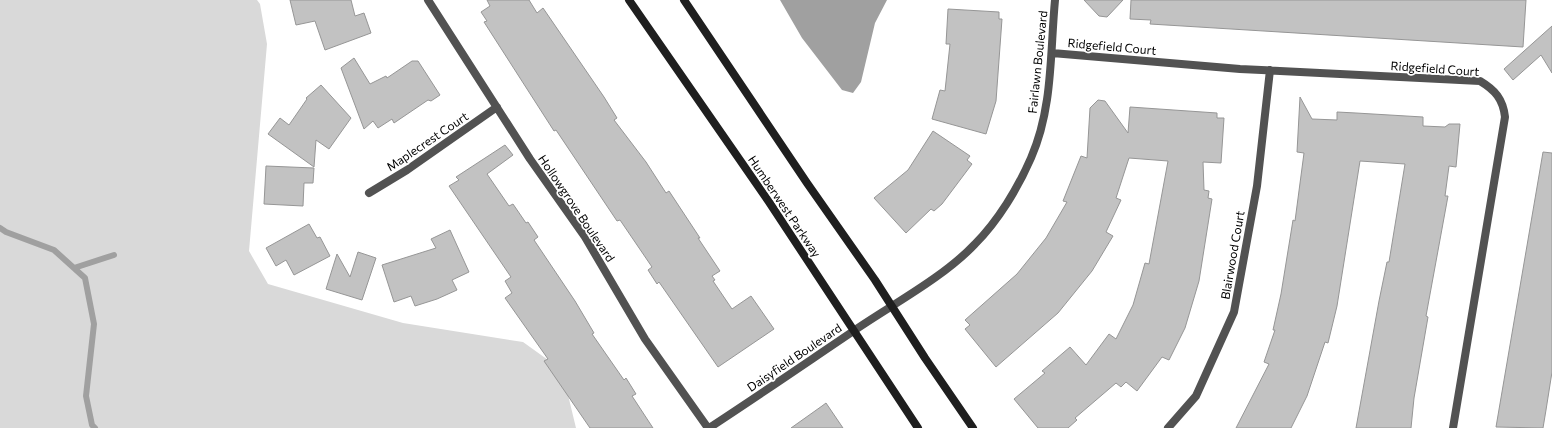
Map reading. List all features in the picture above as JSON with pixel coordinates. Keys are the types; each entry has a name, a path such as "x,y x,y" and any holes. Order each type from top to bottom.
{"main road":[{"name":"Humberwest Parkway","path":"629,0 855,330 918,428"},
{"path":"684,0 892,305 925,358 973,428"}],"street":[{"name":"Hollowgrove Boulevard","path":"428,0 530,159 585,237 645,339 709,428"},
{"name":"Fairlawn Boulevard","path":"892,305 958,260 972,248 995,219 1009,198 1031,158 1046,107 1052,53 1055,0"},
{"name":"Ridgefield Court","path":"1052,53 1240,69 1480,81 1491,87 1503,104 1504,121 1453,428"},
{"name":"Blairwood Court","path":"1168,428 1196,396 1234,312 1257,186 1270,70"},
{"name":"Maplecrest Court","path":"370,193 407,170 497,107"},
{"name":"Daisyfield Boulevard","path":"709,428 768,390 892,305"}],"shaded area":[{"path":"0,0 257,0 260,4 267,44 249,251 268,284 403,323 523,342 562,370 576,428 0,428"},
{"path":"780,0 887,0 875,23 861,82 853,93 842,90 802,38"}],"building":[{"path":"290,0 351,0 355,16 364,13 371,33 325,50 315,21 296,25"},
{"path":"487,0 529,0 537,13 543,8 604,97 617,118 614,120 646,162 666,193 669,191 700,238 698,238 720,271 712,276 715,280 713,281 732,309 751,296 774,329 718,367 659,282 657,284 648,270 652,267 620,220 617,221 556,130 554,131 484,22 487,21 481,12 490,6"},
{"path":"1084,0 1123,0 1107,17 1099,16"},
{"path":"1131,0 1526,0 1523,47 1150,24 1151,20 1130,19"},
{"path":"948,9 999,12 999,19 1002,19 996,101 986,134 932,119 940,90 945,91 950,44 946,44"},
{"path":"1552,26 1552,73 1541,55 1513,80 1504,69"},
{"path":"354,58 370,84 386,76 387,78 412,61 418,61 440,95 431,101 428,100 394,123 392,119 378,128 373,121 364,129 341,68"},
{"path":"321,85 351,118 329,149 316,140 314,167 268,134 280,118 289,125 307,99 306,98"},
{"path":"1300,97 1312,119 1337,120 1337,112 1423,117 1423,126 1445,127 1449,124 1460,124 1456,167 1449,166 1445,196 1448,196 1426,316 1428,317 1414,398 1411,428 1356,428 1379,301 1387,262 1389,262 1405,164 1360,161 1337,306 1328,343 1325,342 1307,396 1291,428 1236,428 1269,364 1264,362 1275,330 1273,330 1281,294 1293,220 1295,221 1304,153 1297,152"},
{"path":"1098,100 1105,101 1128,133 1130,107 1217,113 1217,118 1224,118 1221,163 1203,162 1204,190 1209,191 1208,198 1212,199 1199,281 1185,328 1169,360 1162,357 1137,391 1126,382 1121,387 1116,383 1075,418 1077,420 1068,428 1038,428 1014,399 1045,373 1042,371 1070,347 1086,365 1109,334 1116,339 1133,305 1145,263 1149,264 1168,161 1129,158 1116,198 1121,200 1106,232 1113,236 1092,271 1058,313 996,367 965,329 970,325 965,320 1017,274 1046,238 1067,202 1063,201 1081,156 1087,158 1090,108"},
{"path":"933,131 970,156 967,160 972,164 942,204 934,211 931,209 906,233 874,198 908,170"},
{"path":"505,145 513,155 487,174 509,206 513,204 538,237 534,240 575,301 594,333 592,334 624,380 626,378 636,394 632,396 653,428 590,428 544,361 548,359 505,298 512,293 505,281 511,277 449,186 459,180 456,177"},
{"path":"1543,152 1552,153 1552,372 1543,428 1496,427"},
{"path":"266,166 314,168 313,183 304,183 303,206 264,204"},
{"path":"309,224 317,238 320,237 330,256 294,275 286,260 276,266 266,248"},
{"path":"450,230 469,272 452,280 457,290 437,299 415,306 411,296 394,302 382,265 436,248 431,239"},
{"path":"358,252 376,258 362,300 326,289 337,254 350,277"},
{"path":"826,403 843,428 791,428 822,406"}],"waterway":[{"path":"0,228 6,232 54,250 85,278 94,324 86,396 92,425 95,428"},
{"path":"74,268 114,255"}]}
